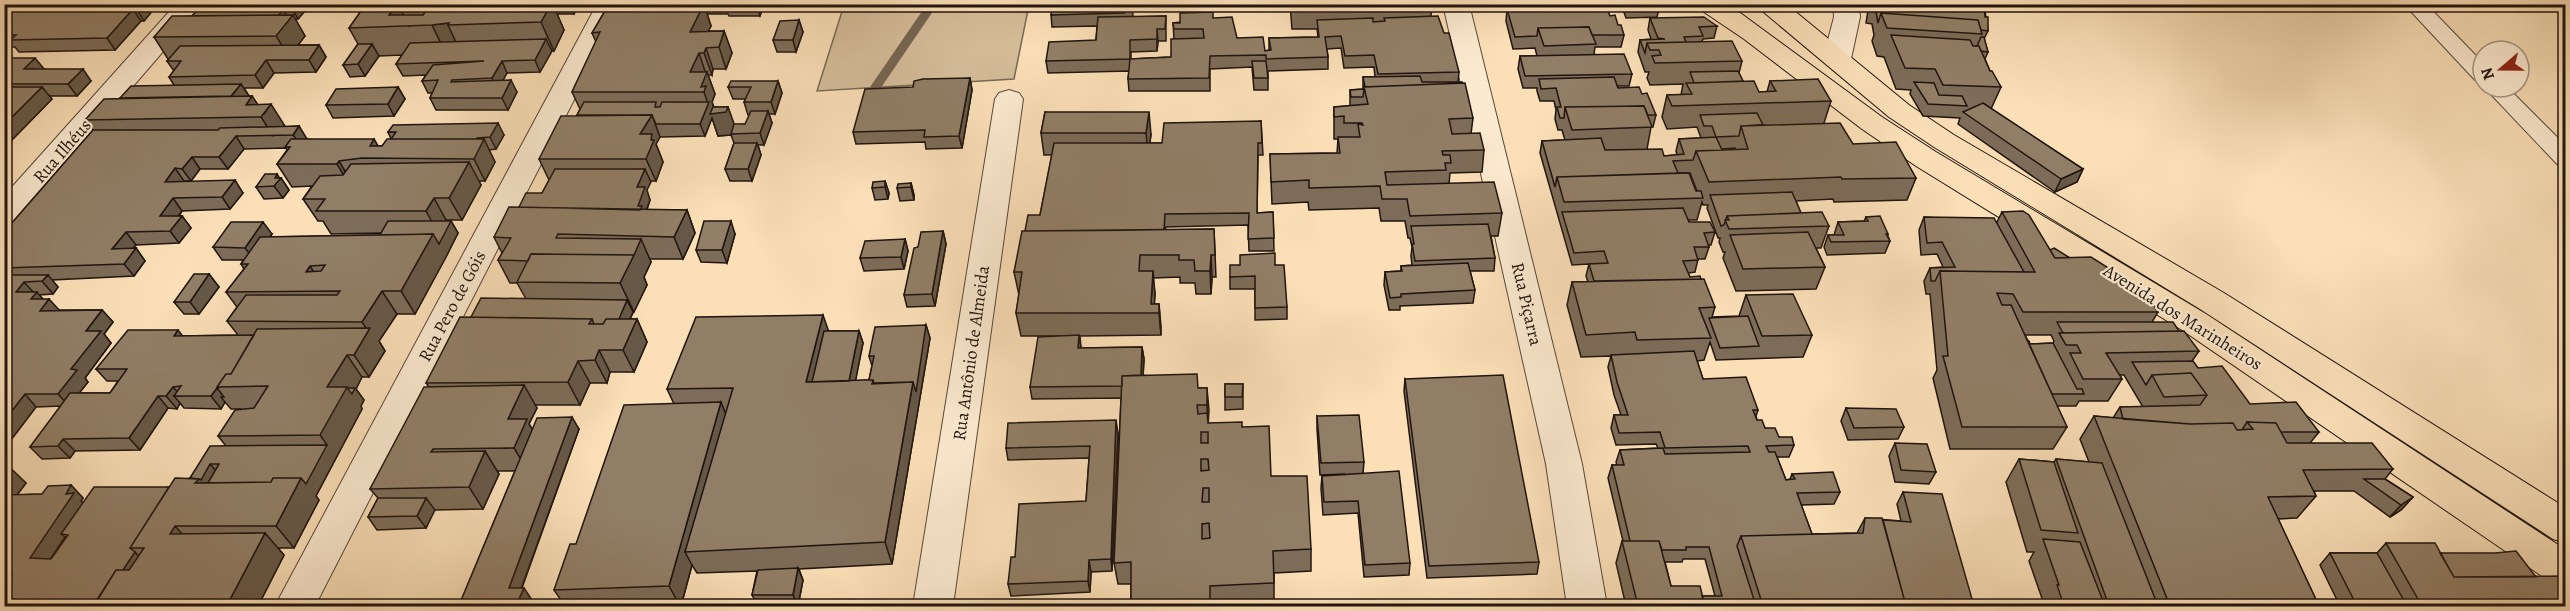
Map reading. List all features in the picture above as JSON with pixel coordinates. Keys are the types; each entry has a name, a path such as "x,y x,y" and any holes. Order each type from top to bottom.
{"main road":[{"name":"Avenida dos Marinheiros","path":"1710,4 1753,33 1872,123 1926,159 2194,322 2565,571"},
{"name":"Avenida dos Marinheiros","path":"1767,4 1899,111 1944,141 2212,301 2565,528"}],"street":[{"name":"Rua Ilhéus","path":"4,216 191,4"},
{"name":"Rua Pero de Góis","path":"295,606 610,4"},
{"name":"Rua Piçarra","path":"1456,4 1564,464 1587,606"},
{"path":"1837,59 1847,17 1846,4"},
{"name":"Rua Antônio de Almeida","path":"933,606 1009,99"}],"lane":[{"path":"2414,4 2471,63"},
{"path":"2507,99 2565,159"}],"shaded area":[{"path":"844,5 1029,5 1014,79 817,91"}],"building":[{"path":"203,4 294,4 291,7 269,8 283,9 279,15 192,16"},
{"path":"366,4 396,4 389,15 423,15 426,11 407,12 411,4 551,4 541,22 448,25 449,23 349,28"},
{"path":"609,4 704,4 690,32 724,31 719,47 706,48 704,53 699,53 690,72 707,72 701,87 706,86 704,92 572,92 600,32 592,33"},
{"path":"1052,4 1132,4 1132,9 1124,9 1124,13 1051,15"},
{"path":"1292,4 1425,4 1292,8"},
{"path":"1523,4 1605,4 1610,16 1615,15 1624,35 1592,35 1589,27 1538,28 1537,36 1515,37 1507,9 1525,8"},
{"path":"1628,4 1659,4 1660,5 1628,6"},
{"path":"1871,4 1913,4 1955,12 1958,4 1984,4 1985,17 1988,17 1988,31 1981,30 1978,20 1881,13 1878,23 1876,12 1870,11"},
{"path":"133,9 107,38 10,40 16,35 4,35 4,10"},
{"path":"1213,12 1213,18 1232,17 1237,38 1263,37 1265,51 1271,50 1269,38 1319,37 1317,20 1373,18 1373,22 1385,21 1384,18 1438,16 1444,33 1449,33 1459,72 1378,74 1374,55 1345,56 1341,36 1325,37 1328,57 1266,59 1266,55 1210,56 1209,78 1128,79 1130,59 1171,57 1171,39 1204,38 1203,29 1174,29 1173,23 1180,23 1180,13"},
{"path":"1881,13 1978,20 1982,34 1887,28"},
{"path":"293,15 276,36 154,37 172,16"},
{"path":"1166,16 1165,29 1157,29 1157,39 1130,40 1130,59 1046,61 1049,42 1096,40 1098,17"},
{"path":"1704,17 1717,26 1699,27 1703,36 1684,37 1686,42 1647,43 1645,53 1640,40 1665,39 1658,38 1650,18"},
{"path":"799,20 793,40 773,40 780,21"},
{"path":"1589,27 1596,44 1544,46 1538,28"},
{"path":"1891,35 1970,40 1973,46 1979,46 1990,71 2001,87 1943,85 1935,69 1905,68"},
{"path":"1981,37 1984,37 1988,52 1981,51 1977,46"},
{"path":"546,39 535,60 502,61 492,78 452,80 451,82 511,80 502,98 430,98 438,80 422,81 433,65 484,61 396,64 410,43"},
{"path":"1732,41 1742,61 1655,63 1652,56 1661,55 1659,50 1650,50 1647,43"},
{"path":"358,44 372,44 358,64 343,65"},
{"path":"319,45 309,60 266,60 255,75 169,77 181,61 167,61 180,46"},
{"path":"1624,54 1632,74 1525,76 1520,56"},
{"path":"4,58 35,58 24,69 83,69 68,84 8,84 4,87"},
{"path":"1252,61 1266,61 1268,78 1254,78"},
{"path":"1738,71 1743,81 1694,83 1690,72"},
{"path":"1420,76 1422,82 1462,83 1365,87 1363,77"},
{"path":"1614,77 1618,88 1639,87 1642,94 1647,93 1656,115 1648,115 1644,106 1565,107 1564,118 1560,118 1557,107 1561,107 1556,88 1541,89 1539,79"},
{"path":"970,78 959,136 924,137 925,130 853,132 865,89 913,87 914,81 923,79"},
{"path":"1818,79 1831,101 1672,106 1667,95 1692,94 1686,83 1754,81 1759,92 1776,91 1770,81"},
{"path":"731,81 778,81 771,102 744,102 751,87 728,87"},
{"path":"1914,82 1934,83 1939,95 1962,96 1967,106 1928,104"},
{"path":"1465,83 1473,118 1449,119 1452,134 1480,133 1484,150 1442,151 1443,155 1450,155 1451,163 1445,163 1446,170 1385,172 1387,185 1494,182 1502,213 1410,216 1407,199 1382,199 1380,186 1309,188 1309,180 1271,182 1270,154 1340,153 1338,137 1360,137 1358,124 1363,125 1362,123 1344,123 1344,116 1334,117 1334,107 1368,104 1364,87"},
{"path":"241,84 231,96 120,98 131,86"},
{"path":"4,87 42,87 4,125"},
{"path":"398,87 388,104 326,105 336,89"},
{"path":"1364,89 1363,97 1351,97 1350,90"},
{"path":"252,96 246,105 271,104 261,117 85,120 104,99"},
{"path":"584,102 656,102 655,107 660,107 662,102 709,102 700,124 656,124 652,115 577,115"},
{"path":"1983,103 2083,169 2061,179 1963,112"},
{"path":"1644,106 1652,127 1572,130 1565,107"},
{"path":"713,107 728,107 726,112 710,114"},
{"path":"751,111 768,111 760,133 731,134 734,124 745,124"},
{"path":"1045,112 1149,112 1146,133 1041,133"},
{"path":"1757,113 1763,125 1741,126 1739,136 1716,137 1712,126 1704,126 1700,115"},
{"path":"652,115 640,134 652,134 651,140 654,140 646,159 539,159 561,116"},
{"path":"1261,121 1262,143 1258,143 1257,213 1273,212 1274,238 1248,239 1249,213 1165,214 1164,230 1025,231 1028,215 1040,215 1054,143 1162,143 1164,123"},
{"path":"498,123 490,137 476,139 391,139 396,132 388,132 393,125"},
{"path":"1840,123 1853,144 1896,142 1916,178 1842,179 1841,177 1709,182 1696,151 1748,149 1741,126"},
{"path":"299,126 293,135 236,136 219,157 192,157 182,169 175,168 165,182 235,180 222,197 173,198 160,216 182,216 170,231 126,232 112,249 136,248 124,264 4,268 4,232 93,130 218,130 220,128"},
{"path":"1716,137 1722,150 1696,151 1693,160 1673,161 1678,173 1557,177 1555,187 1542,141 1601,138 1605,150 1662,149 1664,156 1684,154 1679,139"},
{"path":"291,139 374,139 370,146 382,146 387,139 484,139 474,159 362,158 339,161 337,164 277,164 290,147 285,147"},
{"path":"734,143 757,143 748,169 725,169"},
{"path":"469,162 449,198 434,198 426,211 316,211 325,199 303,199 320,176 343,175 351,164"},
{"path":"555,169 645,169 637,187 645,187 638,206 642,206 640,210 519,207 526,193 542,193"},
{"path":"1689,173 1696,191 1701,191 1703,198 1564,202 1557,177"},
{"path":"265,174 277,174 275,178 281,178 274,186 256,187"},
{"path":"885,181 885,187 872,188 873,182"},
{"path":"911,183 911,187 897,188 898,184"},
{"path":"1792,192 1801,213 1727,216 1724,225 1721,226 1710,195"},
{"path":"509,207 687,210 674,237 558,234 556,238 641,239 634,255 531,254 528,261 498,260 511,238 494,237"},
{"path":"1683,208 1689,222 1710,222 1715,232 1704,233 1709,247 1694,247 1698,260 1683,261 1690,277 1700,276 1701,279 1594,281 1589,264 1608,263 1604,251 1574,253 1562,212"},
{"path":"2023,211 2029,215 2055,258 2091,257 2118,274 2128,287 2146,293 2158,312 2023,312 2013,294 1997,293 2002,305 2011,305 2067,427 1962,427 1943,356 1948,356 1940,271 2035,272 2002,212"},
{"path":"1822,212 1829,226 1729,229 1725,220 1729,220 1727,216"},
{"path":"1880,216 1890,241 1831,242 1828,235 1844,235 1838,222 1868,221 1866,217"},
{"path":"1924,217 1994,218 2024,272 1940,271 1935,281 1931,281 1930,268 1955,267 1942,242 1927,243"},
{"path":"388,221 451,221 439,244 433,234 380,235"},
{"path":"704,221 731,221 722,250 696,250"},
{"path":"231,222 263,222 245,248 213,247"},
{"path":"1488,224 1495,258 1415,261 1411,226"},
{"path":"1214,229 1215,255 1211,255 1210,271 1195,271 1194,260 1179,260 1179,255 1140,255 1139,271 1153,271 1151,304 1159,304 1159,313 1016,313 1022,272 1014,272 1022,231"},
{"path":"943,231 932,294 904,295 914,248 918,247 921,232"},
{"path":"1808,232 1825,267 1743,269 1730,235"},
{"path":"433,234 401,291 382,291 362,322 227,321 246,295 337,295 340,291 226,292 248,264 241,264 260,237","holes":["325,265 321,271 306,272 310,266"]},
{"path":"905,239 901,257 860,258 865,241"},
{"path":"2054,248 2070,258 2055,258 2050,250"},
{"path":"1275,253 1275,265 1284,265 1287,307 1255,308 1255,276 1230,277 1230,265 1240,265 1240,255"},
{"path":"531,254 634,255 620,283 517,282"},
{"path":"1468,263 1475,290 1401,294 1401,297 1390,298 1385,272 1402,271 1401,266"},
{"path":"194,274 209,274 190,302 174,302"},
{"path":"4,275 48,275 42,281 24,282 16,292 37,292 31,299 49,299 40,311 102,310 86,331 101,331 71,369 77,370 58,394 25,394 4,421"},
{"path":"1704,279 1715,307 1699,308 1711,338 1637,340 1635,332 1586,335 1572,282"},
{"path":"1793,294 1812,335 1762,336 1746,295"},
{"path":"481,298 627,300 619,319 606,319 603,324 594,324 592,319 471,317"},
{"path":"823,315 806,382 873,380 872,384 913,382 885,542 685,552 733,388 667,389 696,317"},
{"path":"1748,316 1759,346 1720,348 1709,318"},
{"path":"460,317 592,319 589,324 603,324 606,319 637,319 623,350 599,350 595,360 578,361 568,382 426,383"},
{"path":"2057,322 2173,322 2179,331 2063,333"},
{"path":"926,325 916,392 913,382 874,383 873,380 869,380 874,356 869,356 875,327"},
{"path":"370,328 354,355 347,355 327,387 347,387 320,435 218,436 235,410 254,408 268,386 217,387 226,374 231,374 257,329"},
{"path":"128,330 178,330 174,336 254,335 231,374 226,374 211,396 174,396 181,386 173,387 166,396 158,396 129,438 63,439 58,446 30,447 70,393 110,393 127,369 96,369"},
{"path":"824,331 859,331 849,381 812,382"},
{"path":"2184,331 2199,351 2106,353 2122,379 2083,379 2070,353 2081,353 2077,345 2066,345 2059,333"},
{"path":"1079,335 1078,348 1142,347 1141,375 1122,376 1122,386 1030,387 1038,337"},
{"path":"2028,341 2030,344 2053,343 2077,389 2082,389 2084,394 2052,394"},
{"path":"1694,351 1703,379 1746,377 1758,410 1753,410 1757,420 1762,420 1765,428 1775,428 1779,437 1792,437 1794,445 1766,446 1769,452 1775,452 1786,480 1795,479 1792,474 1833,472 1840,492 1797,493 1812,534 1741,536 1737,546 1756,606 1705,606 1702,596 1722,596 1709,547 1662,550 1659,541 1630,541 1612,465 1624,465 1620,450 1663,448 1665,454 1750,452 1748,446 1665,448 1660,432 1619,433 1614,415 1628,415 1611,355"},
{"path":"2193,361 2198,368 2222,366 2250,404 2296,402 2319,432 2281,432 2276,423 2247,422 2242,430 2237,430 2233,423 2190,424 2123,419 2120,407 2200,405 2207,395 2191,373 2152,375 2146,385 2132,362"},
{"path":"2191,373 2207,395 2164,397 2152,375"},
{"path":"1197,374 1198,388 1207,388 1207,405 1197,405 1198,414 1207,413 1208,423 1242,422 1242,427 1269,426 1271,476 1307,476 1311,549 1273,551 1274,583 1210,586 1210,605 1131,605 1131,562 1114,563 1122,376","holes":["1201,432 1208,432 1208,443 1201,443","1201,459 1208,459 1209,470 1201,471","1203,488 1209,488 1209,502 1202,502","1209,523 1210,538 1202,539 1202,524"]},
{"path":"1503,375 1539,562 1429,566 1405,379"},
{"path":"1225,384 1243,384 1242,397 1225,397"},
{"path":"524,385 508,419 527,419 514,448 433,449 431,452 485,451 469,487 370,489 424,387"},
{"path":"347,388 355,388 352,394"},
{"path":"721,402 669,586 554,590 570,544 576,544 624,405"},
{"path":"1846,408 1896,409 1904,427 1854,428"},
{"path":"1359,415 1364,462 1321,463 1317,416"},
{"path":"2094,416 2190,424 2233,423 2237,430 2253,429 2247,422 2276,423 2287,443 2372,443 2393,469 2303,470 2316,496 2268,497 2319,606 2170,606"},
{"path":"572,417 509,588 524,588 518,601 460,603 537,418"},
{"path":"1116,420 1111,559 1089,560 1088,581 1008,584 1011,557 1015,557 1019,504 1086,501 1090,446 1006,448 1008,423"},
{"path":"1895,443 1927,444 1936,472 1901,470"},
{"path":"327,445 306,484 301,478 273,478 271,482 208,483 219,464 210,464 201,480 190,478 210,446"},
{"path":"2019,459 2054,462 2078,533 2041,530"},
{"path":"2056,459 2102,463 2158,606 2109,606"},
{"path":"1399,471 1410,563 1365,565 1358,501 1324,502 1322,476"},
{"path":"175,478 199,479 195,483 271,482 273,478 301,478 276,526 175,526 170,534 265,533 227,605 93,606 116,570 129,570 144,548 130,548"},
{"path":"2364,479 2385,479 2413,497 2401,505"},
{"path":"71,485 66,494 74,493 30,558 51,559 68,535 61,534 94,487 169,487 130,548 135,552 123,570 116,570 95,604 12,604 16,599 4,599 4,586 12,576 4,576 4,495 42,494 48,486"},
{"path":"1903,492 1942,494 1974,606 1906,606 1883,520 1911,522"},
{"path":"378,498 426,498 417,516 368,517"},
{"path":"1865,518 1882,518 1906,606 1763,606 1741,536 1863,533"},
{"path":"2043,539 2080,542 2105,606 2064,606"},
{"path":"1622,541 1659,541 1671,586 1700,586 1705,606 1638,606"},
{"path":"2386,543 2435,543 2454,577 2563,576 2565,606 2422,606"},
{"path":"2516,551 2536,577 2454,577 2440,553 2495,553"},
{"path":"2330,553 2377,553 2407,606 2357,606"},
{"path":"798,568 793,595 752,595 758,570"}],"waterway":[{"path":"874,90 933,4"}]}
